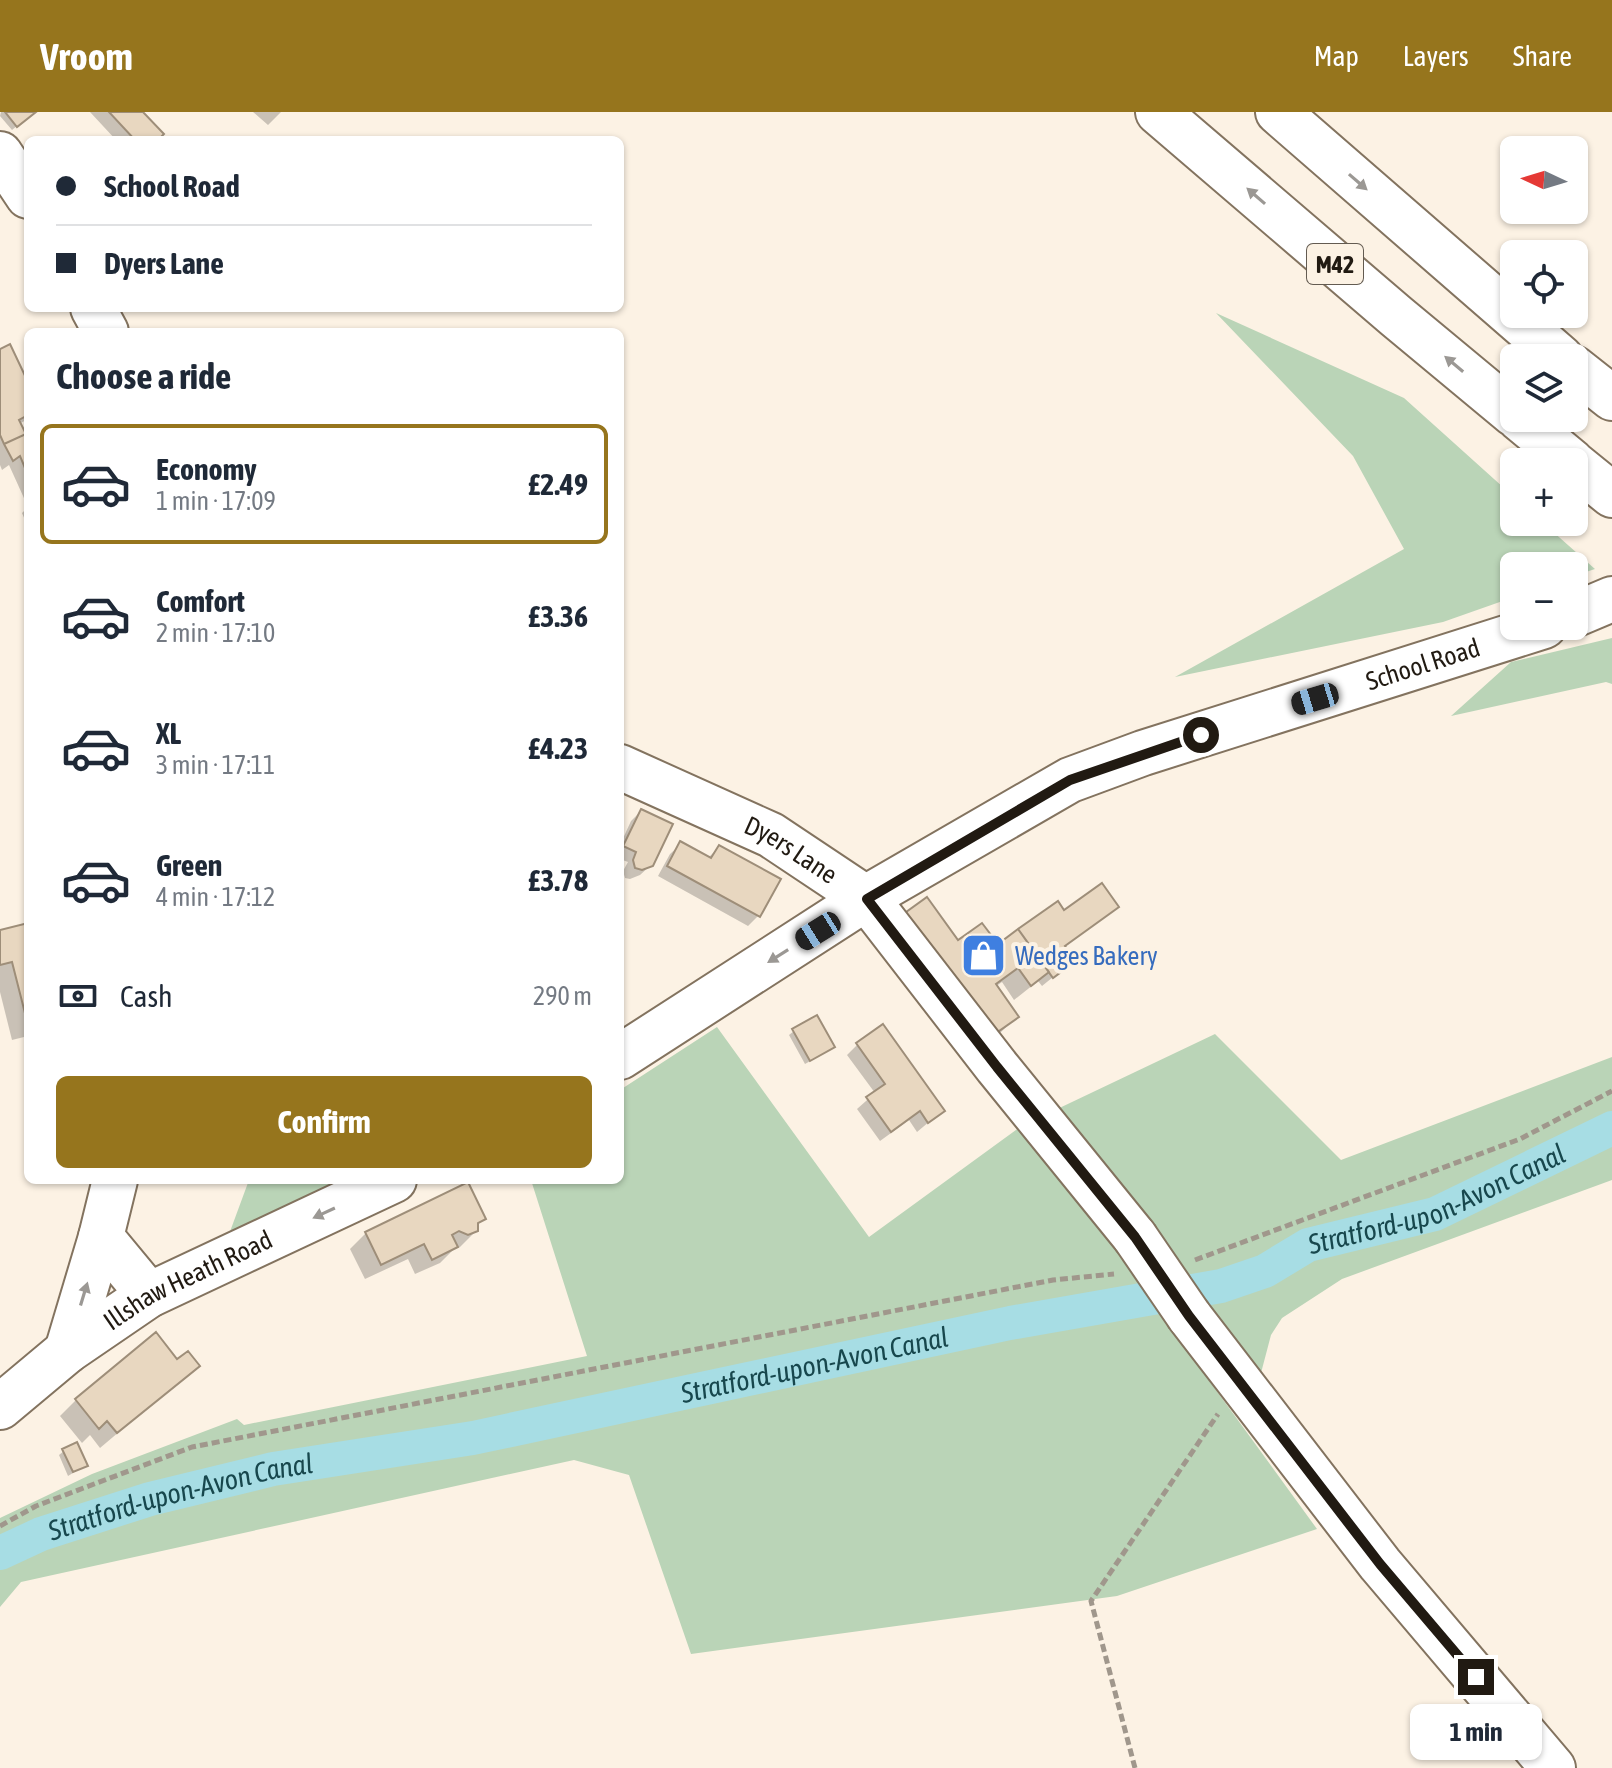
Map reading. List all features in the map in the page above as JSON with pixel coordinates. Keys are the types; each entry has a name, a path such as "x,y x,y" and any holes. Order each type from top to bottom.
{"main road":[{"name":"M42","path":"1158,112 1500,402"},
{"path":"1278,112 1545,344"},
{"path":"0,154 24,190"},
{"path":"1588,379 1612,398"},
{"path":"1536,432 1555,448"},
{"path":"1588,475 1612,495"},
{"path":"1588,609 1612,599"},
{"name":"School Road","path":"867,899 1070,780 1143,753 1500,640"},
{"name":"Dyers Lane","path":"624,769 771,835 867,899 997,1067 1130,1255 1189,1316 1380,1564 1553,1768"},
{"path":"624,1054 867,899"},
{"path":"67,1351 114,1184"},
{"name":"Illshaw Heath Road","path":"0,1407 67,1351 149,1295 385,1184"},
{"path":"101,1237 149,1295"}],"path":[{"path":"1189,1261 1202,1259 1520,1139 1612,1091"},
{"path":"0,1526 36,1506 192,1447 1053,1280 1130,1255"},
{"path":"1135,1768 1091,1601 1241,1380"}],"green space":[{"path":"1216,313 1404,398 1500,484 1500,536 1558,536 1576,552 1500,552 1500,602 1443,622 1175,677 1404,549 1353,456"},
{"path":"1612,638 1612,684 1606,682 1451,716 1511,662"},
{"path":"717,1027 869,1237 1027,1122 1317,1529 1117,1596 691,1654 629,1475 574,1460 21,1582 0,1607 0,1518 92,1474 237,1419 244,1425 587,1356 532,1184 624,1184 624,1087"},
{"path":"1215,1034 1341,1160 1612,1057 1612,1180 1342,1279 1282,1318 1271,1335 1261,1373 1051,1112"},
{"path":"248,1184 344,1184 228,1237"}],"building":[{"path":"5,112 36,112 17,127"},
{"path":"109,112 143,112 164,134 162,136 131,136"},
{"path":"10,344 24,374 24,417 19,420 24,435 4,444 0,435 0,349"},
{"path":"24,435 24,466 20,456 13,461 4,444"},
{"path":"641,809 673,824 653,866 642,870 635,868 633,860 636,852 624,844"},
{"path":"680,841 711,858 719,845 781,879 760,917 667,866"},
{"path":"1102,883 1119,907 1065,946 1076,961 1053,978 1018,929 1058,901 1064,910"},
{"name":"Wedges Bakery","path":"927,897 958,940 982,923 998,944 1018,929 1049,972 1031,986 1018,968 996,984 1019,1017 989,1038 902,915"},
{"path":"24,924 24,1009 12,962 0,965 0,930"},
{"path":"817,1015 835,1047 810,1061 792,1029"},
{"path":"883,1024 945,1111 928,1123 920,1111 891,1132 866,1097 885,1084 856,1043"},
{"path":"464,1184 469,1184 486,1219 478,1223 478,1231 468,1235 459,1231 452,1235 458,1247 432,1260 424,1244 381,1265 365,1232"},
{"path":"156,1332 177,1359 188,1351 200,1366 117,1433 107,1421 99,1429 75,1399"},
{"path":"77,1442 88,1466 73,1472 62,1449"}],"waterway":[{"name":"Stratford-upon-Avon Canal","path":"0,1553 41,1534 150,1499 273,1469 473,1438 1010,1323 1221,1286 1265,1271 1308,1245 1435,1214 1612,1128"}],"place":[{"name":"Wedges Bakery","path":"984,956"}],"route":[{"path":"1201,735 1070,780 867,899 997,1067 1135,1237 1189,1316 1380,1564 1476,1677"}]}
